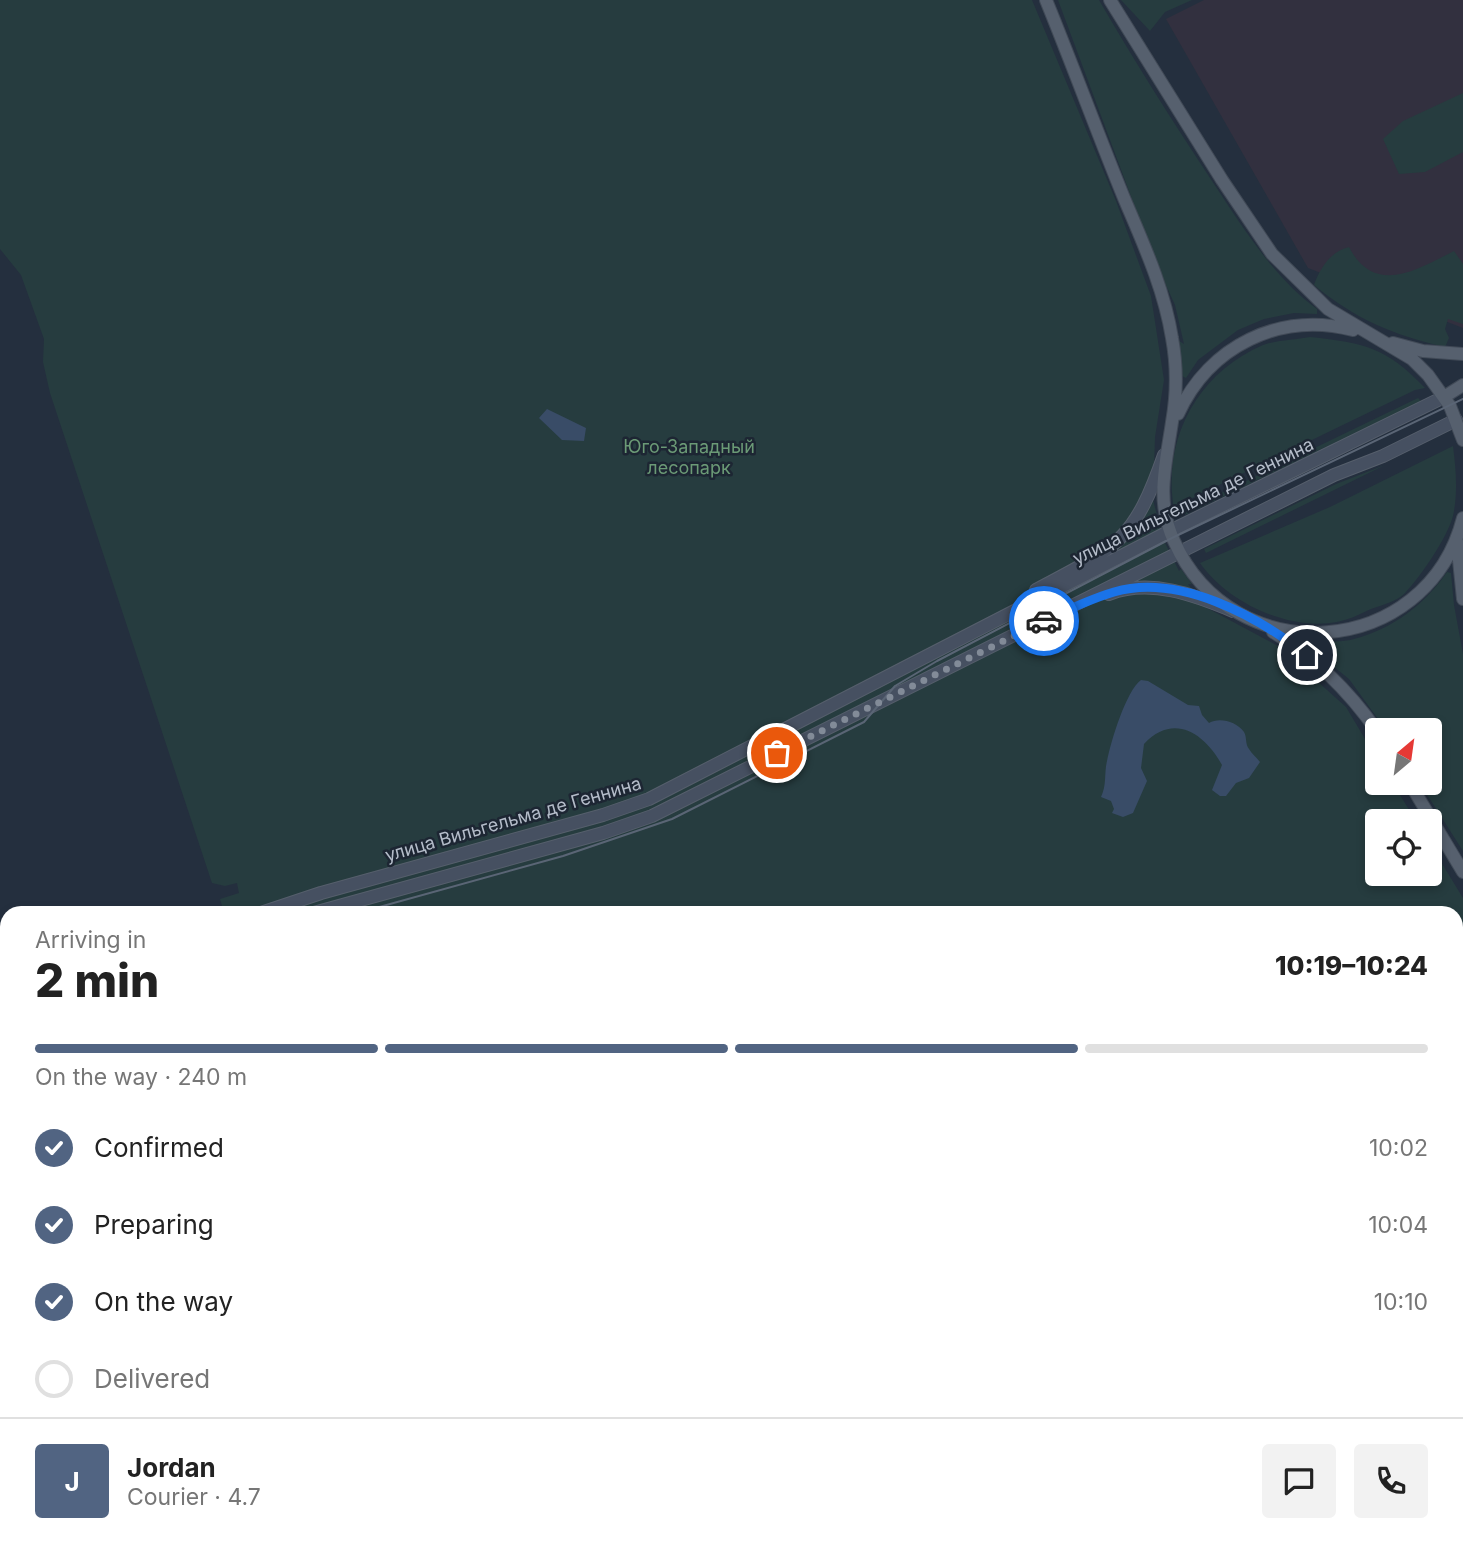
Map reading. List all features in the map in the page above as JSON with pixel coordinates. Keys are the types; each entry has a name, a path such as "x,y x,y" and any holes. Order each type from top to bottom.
{"main road":[{"path":"944,647 1018,600 1117,544 1134,524 1148,499 1172,425 1175,354 1167,310 1142,239 1046,0"},
{"path":"1110,0 1222,180 1272,254 1328,309 1367,333 1423,351 1463,354"},
{"path":"1172,425 1191,389 1208,368 1244,341 1286,327 1311,324 1336,325 1367,333"},
{"path":"1383,340 1412,359 1429,375 1460,418 1463,440"},
{"path":"1444,397 1463,385"},
{"name":"улица Вильгельма де Геннина","path":"282,906 603,815 649,799 1170,531 1444,397"},
{"name":"улица Вильгельма де Геннина","path":"339,906 611,831 652,816 1076,606 1179,551 1334,475 1383,456 1460,418"},
{"path":"1167,444 1162,481 1165,518 1170,531 1179,551 1206,589 1233,611"},
{"path":"1261,624 1314,635 1344,632 1377,621 1405,604 1429,583 1457,541 1463,518"},
{"path":"1457,541 1463,599"},
{"path":"1076,606 1115,592 1152,588 1195,595 1261,624 1320,665 1343,686 1368,718"},
{"path":"1417,795 1463,872"}],"shaded area":[{"path":"1204,0 1463,0 1463,328 1308,268 1166,19"}],"green space":[{"name":"Юго-Западный лесопарк","path":"0,0 1032,0 1116,201 1151,296 1164,380 1155,437 1153,500 1164,541 1179,571 1181,569 1192,584 1188,584 1207,608 1278,646 1346,707 1365,739 1365,795 1400,795 1409,809 1365,809 1365,886 1442,886 1442,864 1463,898 1463,906 222,906 220,899 239,893 237,883 225,886 212,883 50,393 43,362 44,339 21,275 0,249"},
{"path":"1058,0 1099,0 1247,233 1286,282 1317,309 1317,314 1294,313 1264,319 1238,330 1198,360 1186,378 1182,376 1179,341 1184,344 1175,305 1155,261"},
{"path":"1121,0 1192,0 1165,12 1150,31"},
{"path":"1463,93 1463,152 1425,172 1399,174 1383,139 1403,121"},
{"path":"1349,247 1371,271 1384,275 1412,271 1454,251 1463,264 1463,324 1448,319 1445,329 1449,338 1445,347 1375,324 1344,307 1314,285 1327,261 1337,252"},
{"path":"1310,337 1374,349 1398,364 1425,388 1415,390 1182,503 1174,510 1173,459 1179,435 1202,391 1219,373 1263,345"},
{"path":"1418,398 1421,401 1185,515 1186,510"},
{"path":"1453,446 1456,490 1450,525 1418,577 1402,596 1394,601 1341,621 1302,623 1262,612 1244,602 1227,591 1200,563 1330,507"},
{"path":"1385,465 1206,553 1204,549 1336,484"},
{"path":"1447,572 1451,573 1463,654 1463,851 1442,818 1442,809 1436,809 1427,795 1442,795 1442,718 1377,718 1349,679 1308,646 1309,642 1349,640 1382,629 1407,614"}],"water":[{"path":"547,409 586,428 584,441 562,440 539,418"},
{"path":"1141,680 1148,681 1188,705 1199,706 1209,723 1222,720 1241,728 1248,747 1260,762 1249,778 1236,783 1226,796 1220,796 1212,790 1222,765 1207,744 1188,731 1166,729 1144,744 1141,768 1147,781 1133,813 1123,817 1112,813 1114,809 1111,801 1101,797 1107,761 1125,705"}],"tram line":[{"path":"383,906 563,856 672,819 864,722 895,686 937,661 1172,538 1463,399"}],"way so far":[{"path":"777,753 1044,621"}],"route":[{"path":"1044,621 1115,592 1144,588 1169,590 1195,595 1261,624 1307,655"}]}
